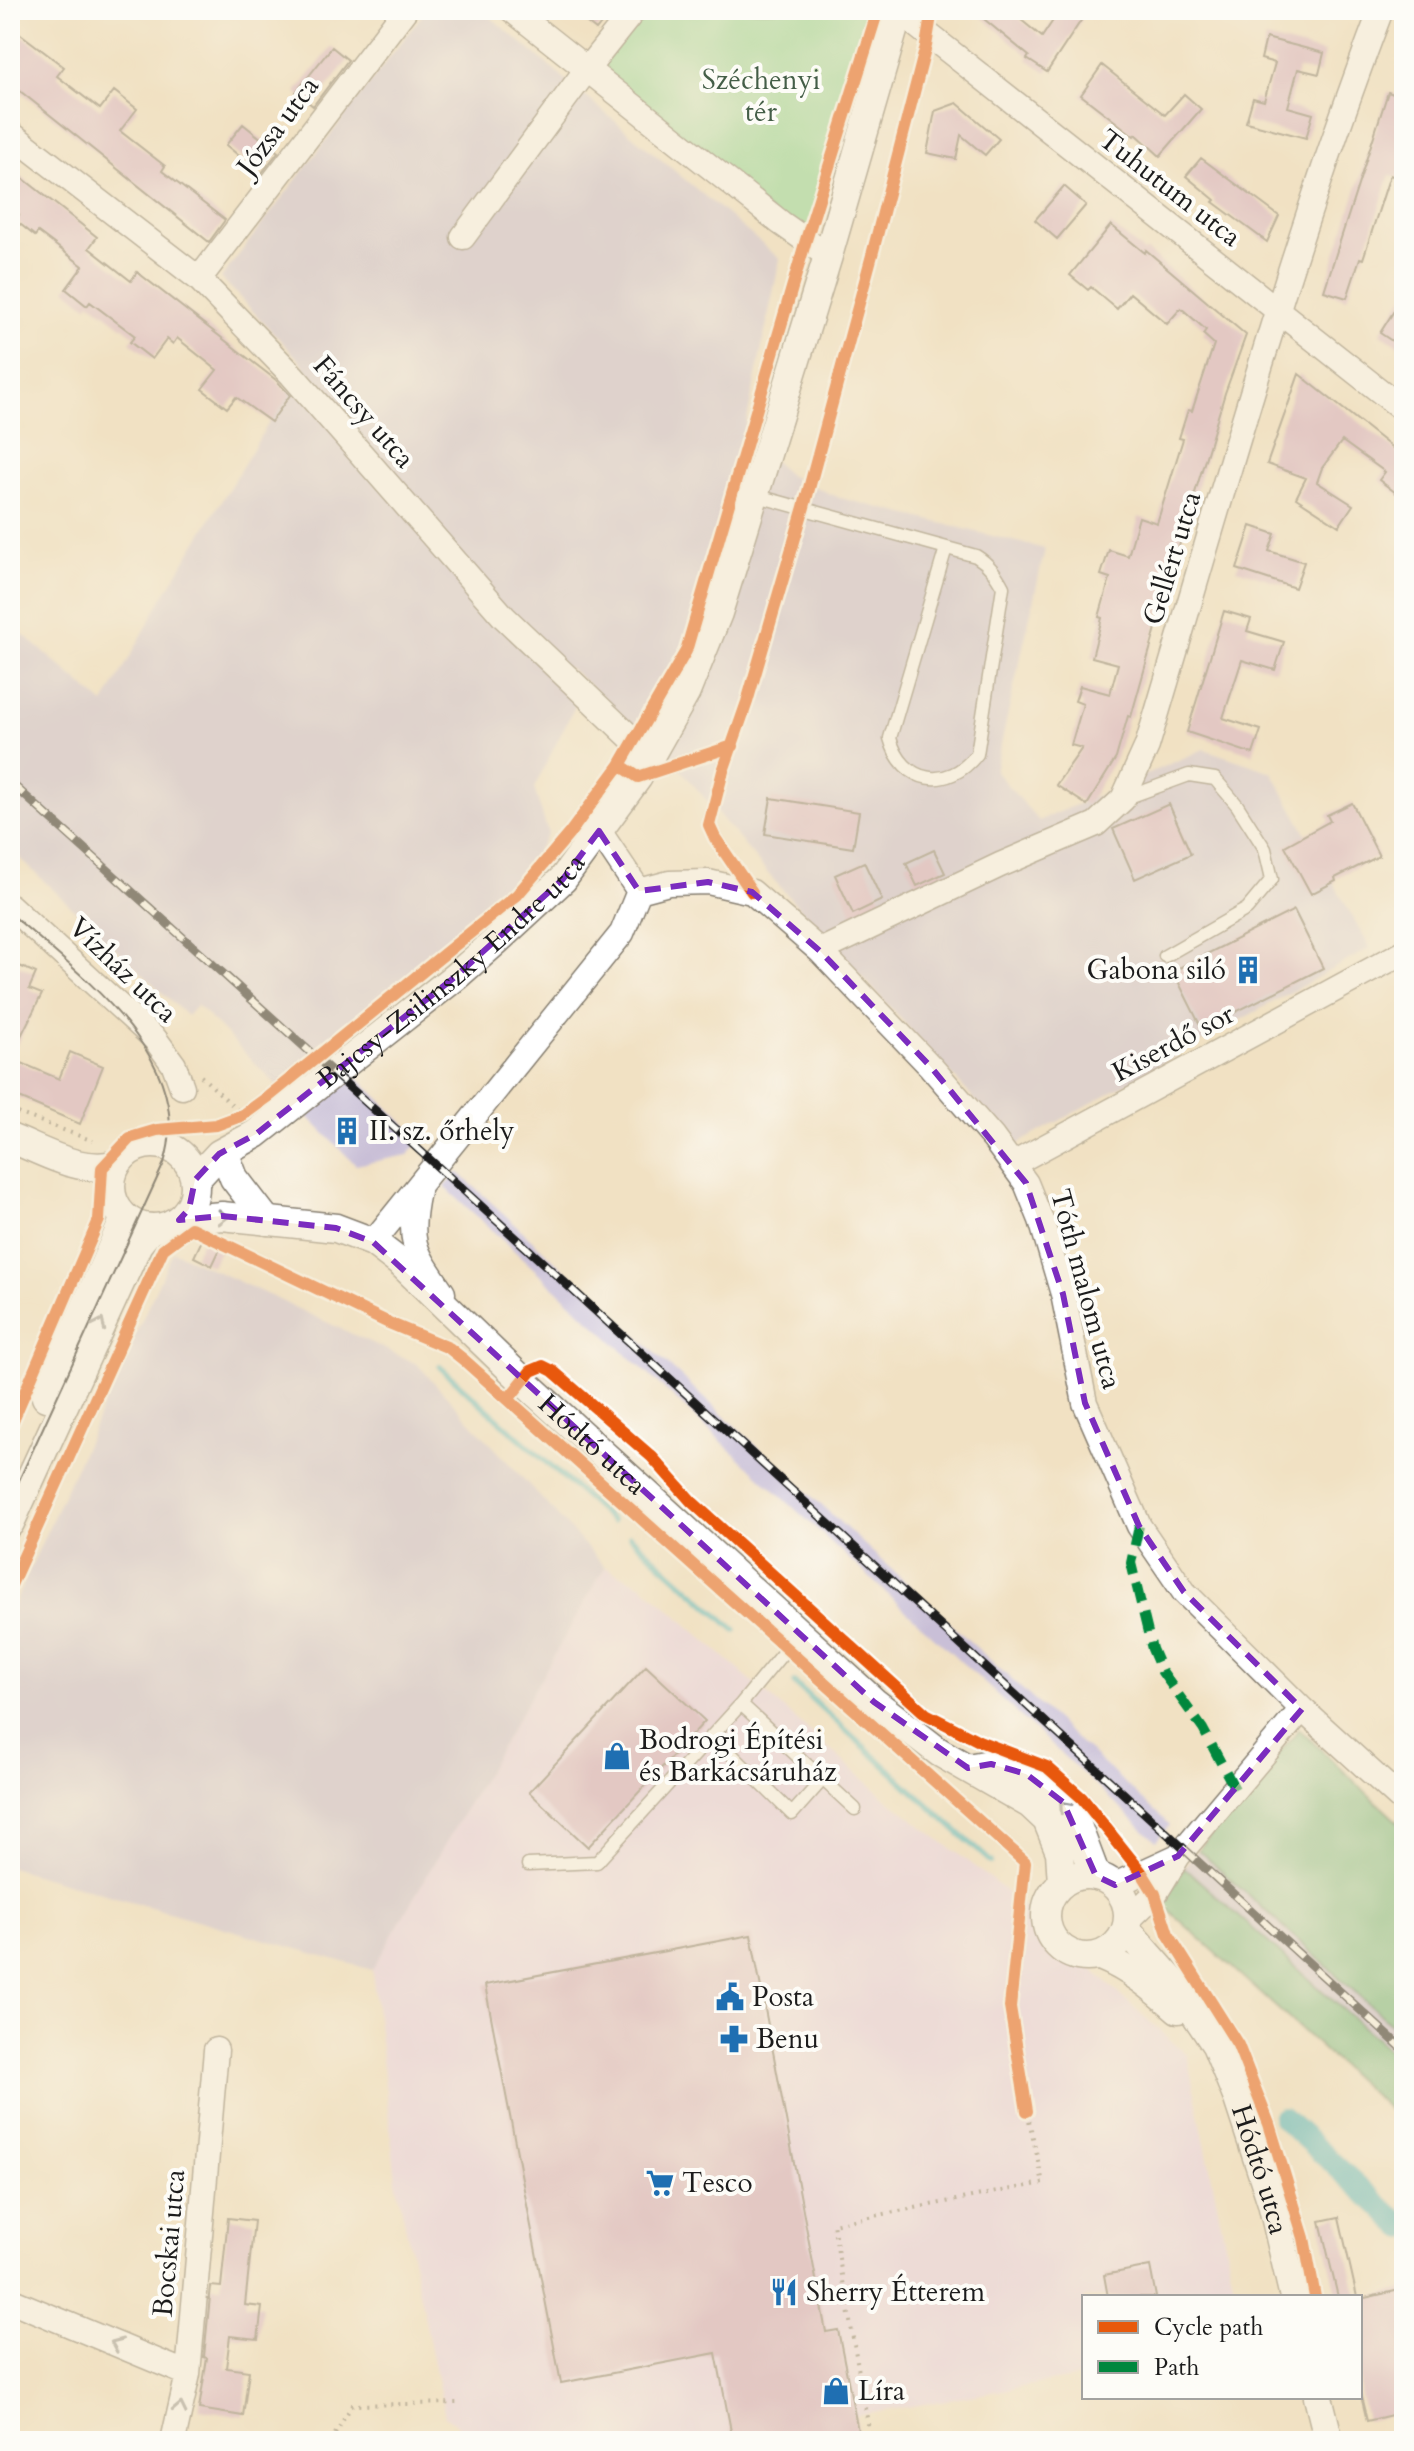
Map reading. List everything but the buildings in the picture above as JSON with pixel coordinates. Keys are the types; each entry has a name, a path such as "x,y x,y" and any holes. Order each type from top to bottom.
{"street":[{"name":"Józsa utca","path":"199,279 405,10"},
{"path":"512,10 781,223 828,256"},
{"path":"463,237 634,10"},
{"name":"Gellért utca","path":"820,951 1000,865 1096,824 1123,799 1147,746 1347,98 1381,10"},
{"path":"650,756 686,692 718,613 828,256 898,11"},
{"name":"Tuhutum utca","path":"898,11 1404,410"},
{"name":"Fáncsy utca","path":"10,133 199,279 292,375 504,617 650,756"},
{"name":"Bajcsy-Zsilinszky Endre utca","path":"195,1180 222,1153 256,1134 455,977 563,879 650,756"},
{"path":"373,1242 622,933 639,891 599,831"},
{"name":"Tóth malom utca","path":"639,891 669,883 708,882 752,892 820,951 931,1067 993,1138 1026,1183 1041,1220 1063,1294 1085,1403 1139,1526 1184,1592 1302,1709 1404,1802"},
{"name":"Vízház utca","path":"10,906 155,1039 174,1065 182,1087"},
{"name":"Kiserdő sor","path":"1013,1164 1404,952"},
{"path":"10,1138 73,1164 102,1168 109,1155 143,1144 169,1146 182,1154 191,1166 195,1180 194,1195 189,1209 179,1220 165,1227 129,1214 73,1164"},
{"path":"182,1154 222,1153 234,1178 267,1221"},
{"path":"10,1523 138,1244 129,1214 110,1182 109,1155"},
{"path":"419,1187 411,1223 416,1249 462,1322"},
{"path":"10,1478 129,1214"},
{"name":"Hódtó utca","path":"179,1220 222,1216 336,1228 373,1242 403,1265 523,1381 874,1702 939,1752 1030,1804 1047,1820 1060,1852 1062,1883"},
{"path":"1178,1856 1106,1880 1072,1877 1062,1883 1048,1903 1046,1914 1050,1934 1063,1950 1087,1958 1100,1956 1121,1941 1128,1924 1155,1894 1178,1856 1302,1709"},
{"name":"Hódtó utca","path":"968,1768 991,1764 1026,1774 1056,1796 1072,1813 1106,1880"},
{"path":"1106,1880 1124,1897 1128,1924"},
{"name":"Hódtó utca","path":"1128,1924 1178,1988 1216,2045 1238,2099 1272,2203 1294,2295"},
{"name":"Hódtó utca","path":"1100,1956 1117,1963 1148,1984 1216,2045"},
{"name":"Bocskai utca","path":"173,2441 188,2374 216,2050"},
{"path":"10,2300 188,2374"},
{"path":"1318,2399 1329,2441"}],"lane":[{"path":"754,495 976,556 986,562 1003,587 977,754 957,773 940,779 915,773 902,764 890,738 946,548"},
{"path":"1123,799 1189,775 1215,779 1237,805 1265,849 1272,879 1247,909 1165,956"},
{"path":"528,1865 597,1862 713,1736 800,1632"},
{"path":"741,1704 855,1809"},
{"path":"713,1736 792,1814 823,1779"}],"path":[{"path":"230,1120 256,1106"},
{"path":"10,1110 109,1155"},
{"path":"871,2441 833,2224 1043,2183 1024,2097"},
{"path":"331,2441 352,2405 458,2403"}],"highlighted area":[{"path":"599,831 639,891 708,882 752,892 820,951 931,1067 1026,1183 1063,1294 1085,1403 1139,1526 1184,1592 1302,1709 1178,1856 1115,1885 1096,1876 1063,1802 1026,1774 991,1764 968,1768 874,1702 373,1242 336,1228 222,1216 179,1220 189,1209 195,1180 219,1154 256,1134 455,977 563,879"}],"shaded area":[{"path":"426,10 482,10 780,259 744,435 790,476 840,498 1045,549 995,771 1039,821 1204,749 1272,772 1370,948 1016,1145 771,877 671,758 567,666 575,706 534,788 548,833 514,888 326,1046 421,1140 408,1155 356,1165 197,1005 187,1016 10,849 10,623 104,704 163,597 304,365 221,278"},
{"path":"458,1172 1170,1825 1156,1841 445,1187"},
{"path":"173,1251 417,1364 605,1567 372,1970 10,1867 10,1613"},
{"path":"605,1567 642,1585 883,1796 1002,1888 1187,2055 1236,2295 1082,2295 1082,2376 855,2416 860,2441 479,2441 445,2416 396,2180 372,1970"},
{"path":"1198,1850 1404,2036 1404,2064 1184,1867"}],"green space":[{"name":"Széchenyi tér","path":"634,10 878,10 806,240 587,69"},
{"path":"1299,1729 1404,1828 1404,2036 1198,1850"},
{"path":"1184,1867 1404,2064 1404,2123 1163,1905"}],"waterway":[{"path":"440,1367 612,1521"},
{"path":"630,1536 735,1630"},
{"path":"794,1683 991,1862"},
{"path":"1283,2118 1404,2228"}],"tram line":[{"path":"10,913 67,962 125,1021 148,1053 164,1088 170,1124 164,1163 10,1500"}],"railway":[{"path":"10,782 448,1176 1404,2050"}],"marked path":[{"path":"1139,1526 1131,1563 1152,1649 1162,1672 1203,1729 1235,1789"}],"cycle path":[{"path":"10,1427 99,1220 102,1168 130,1138 157,1130 216,1125 243,1115 268,1097 517,895 569,834 620,765 686,651 806,240 878,10"},
{"path":"752,892 709,825 804,507 926,46 932,10"},
{"path":"620,765 638,777 733,746"},
{"path":"10,1587 163,1249 191,1228 389,1323 449,1348 1025,1862"},
{"path":"509,1398 531,1371 543,1366 553,1371 652,1457 691,1501 926,1714 979,1741 1047,1767 1082,1798 1142,1873 1155,1894 1168,1934 1238,2045 1269,2124 1304,2238 1315,2295"},
{"path":"1025,1862 1010,2007 1027,2111"}],"place":[{"name":"Gabona siló","path":"1248,970"},
{"name":"II. sz. őrhely","path":"347,1131"},
{"name":"Bodrogi Építési és Barkácsáruház","path":"617,1756"},
{"name":"Posta","path":"730,1997"},
{"name":"Benu","path":"734,2039"},
{"name":"Tesco","path":"660,2183"},
{"name":"Sherry Étterem","path":"784,2292"},
{"name":"Líra","path":"836,2391"}]}
